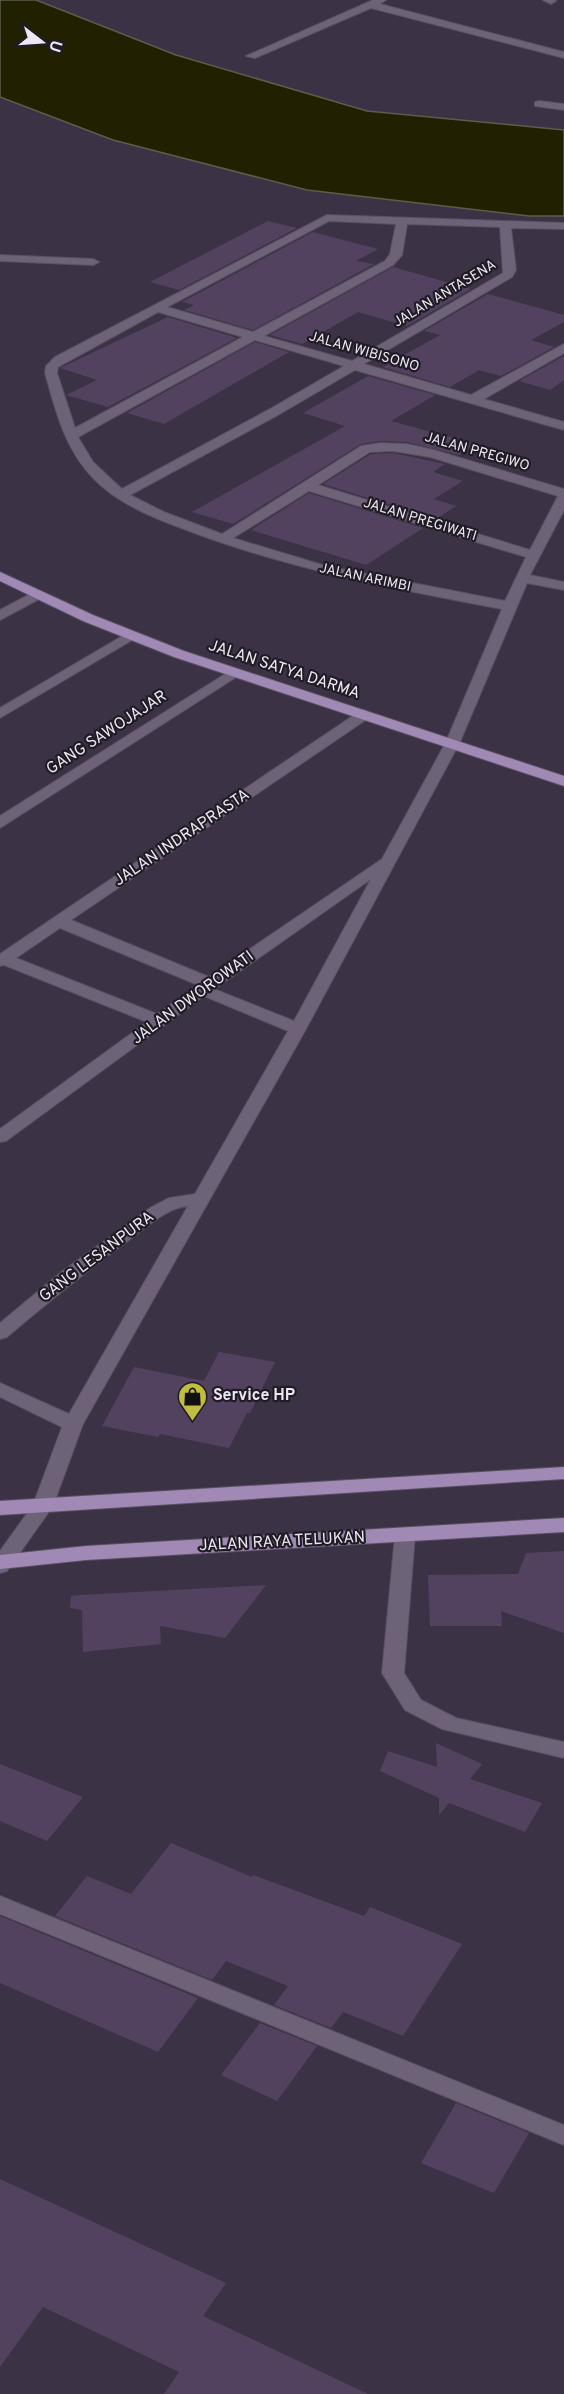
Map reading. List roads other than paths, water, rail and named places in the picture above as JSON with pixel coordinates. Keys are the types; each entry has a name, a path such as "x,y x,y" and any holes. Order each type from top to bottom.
{"main road":[{"name":"JALAN SATYA DARMA","path":"0,576 36,595 129,636 233,674 453,742 564,781"},
{"path":"0,1508 564,1473"},
{"name":"JALAN RAYA TELUKAN","path":"1,1563 86,1553 564,1525"}],"street":[{"path":"251,56 376,2 564,55"},
{"path":"539,104 564,107"},
{"path":"156,308 327,218 564,226"},
{"path":"70,436 394,259 402,221"},
{"name":"JALAN ANTASENA","path":"355,365 508,275 510,270 505,225"},
{"path":"0,258 93,262"},
{"name":"JALAN WIBISONO","path":"156,308 564,426"},
{"name":"JALAN ARIMBI","path":"156,308 59,360 52,366 51,373 70,436 97,475 121,495 149,510 223,539 299,564 510,606"},
{"path":"474,399 564,348"},
{"path":"121,495 355,365"},
{"name":"JALAN PREGIWO","path":"307,486 366,449 400,446 564,495"},
{"path":"223,539 307,486"},
{"name":"JALAN PREGIWATI","path":"307,486 533,555"},
{"path":"1,1563 43,1506 73,1424 298,1029 453,742 522,578 564,495"},
{"path":"522,578 564,586"},
{"path":"0,616 36,595"},
{"path":"0,714 129,636"},
{"name":"GANG SAWOJAJAR","path":"0,823 233,674"},
{"name":"JALAN INDRAPRASTA","path":"2,960 365,714"},
{"name":"JALAN DWOROWATI","path":"0,1137 159,1021 387,861"},
{"path":"58,921 298,1029"},
{"path":"2,960 159,1021"},
{"name":"GANG LESANPURA","path":"0,1333 67,1277 156,1212 175,1202 202,1199"},
{"path":"0,1389 73,1424"},
{"path":"405,1535 393,1673 413,1706 450,1724 564,1750"},
{"path":"0,1905 564,2135"}],"place":[{"name":"Service HP","path":"192,1422"}]}
